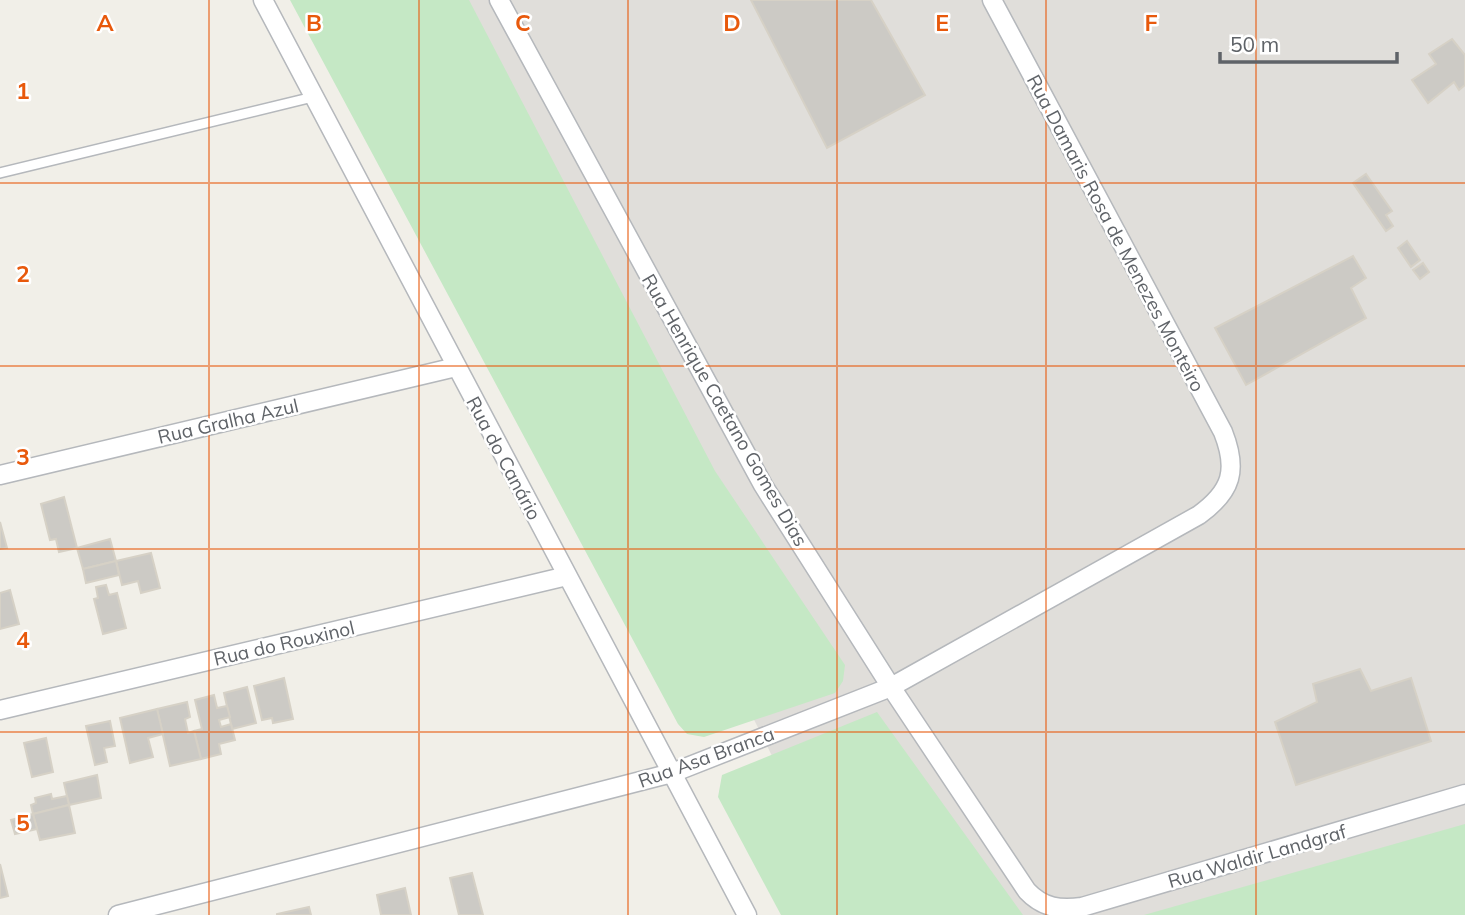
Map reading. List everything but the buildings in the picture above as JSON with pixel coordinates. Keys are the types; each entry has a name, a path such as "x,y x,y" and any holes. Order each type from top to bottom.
{"street":[{"name":"Rua do Canário","path":"263,0 747,915"},
{"name":"Rua Henrique Caetano Gomes Dias","path":"499,0 763,485 891,687 1027,891 1047,906"},
{"name":"Rua Damaris Rosa de Menezes Monteiro","path":"992,0 1223,432 1232,469"},
{"name":"Rua Gralha Azul","path":"0,475 456,367"},
{"name":"Rua Asa Branca","path":"118,915 672,774 891,687 1199,515 1223,493 1232,469"},
{"name":"Rua do Rouxinol","path":"0,710 567,576"},
{"name":"Rua Waldir Landgraf","path":"1047,906 1064,909 1082,907 1465,794"}],"lane":[{"path":"0,173 313,97"}],"shaded area":[{"path":"397,0 1465,0 1465,915 851,915"}],"green space":[{"path":"290,0 469,0 715,471 845,665 843,681 835,693 704,737 687,734 678,724"},
{"path":"877,712 1023,915 781,915 718,797 722,775"},
{"path":"1465,824 1465,915 1144,915"}]}
